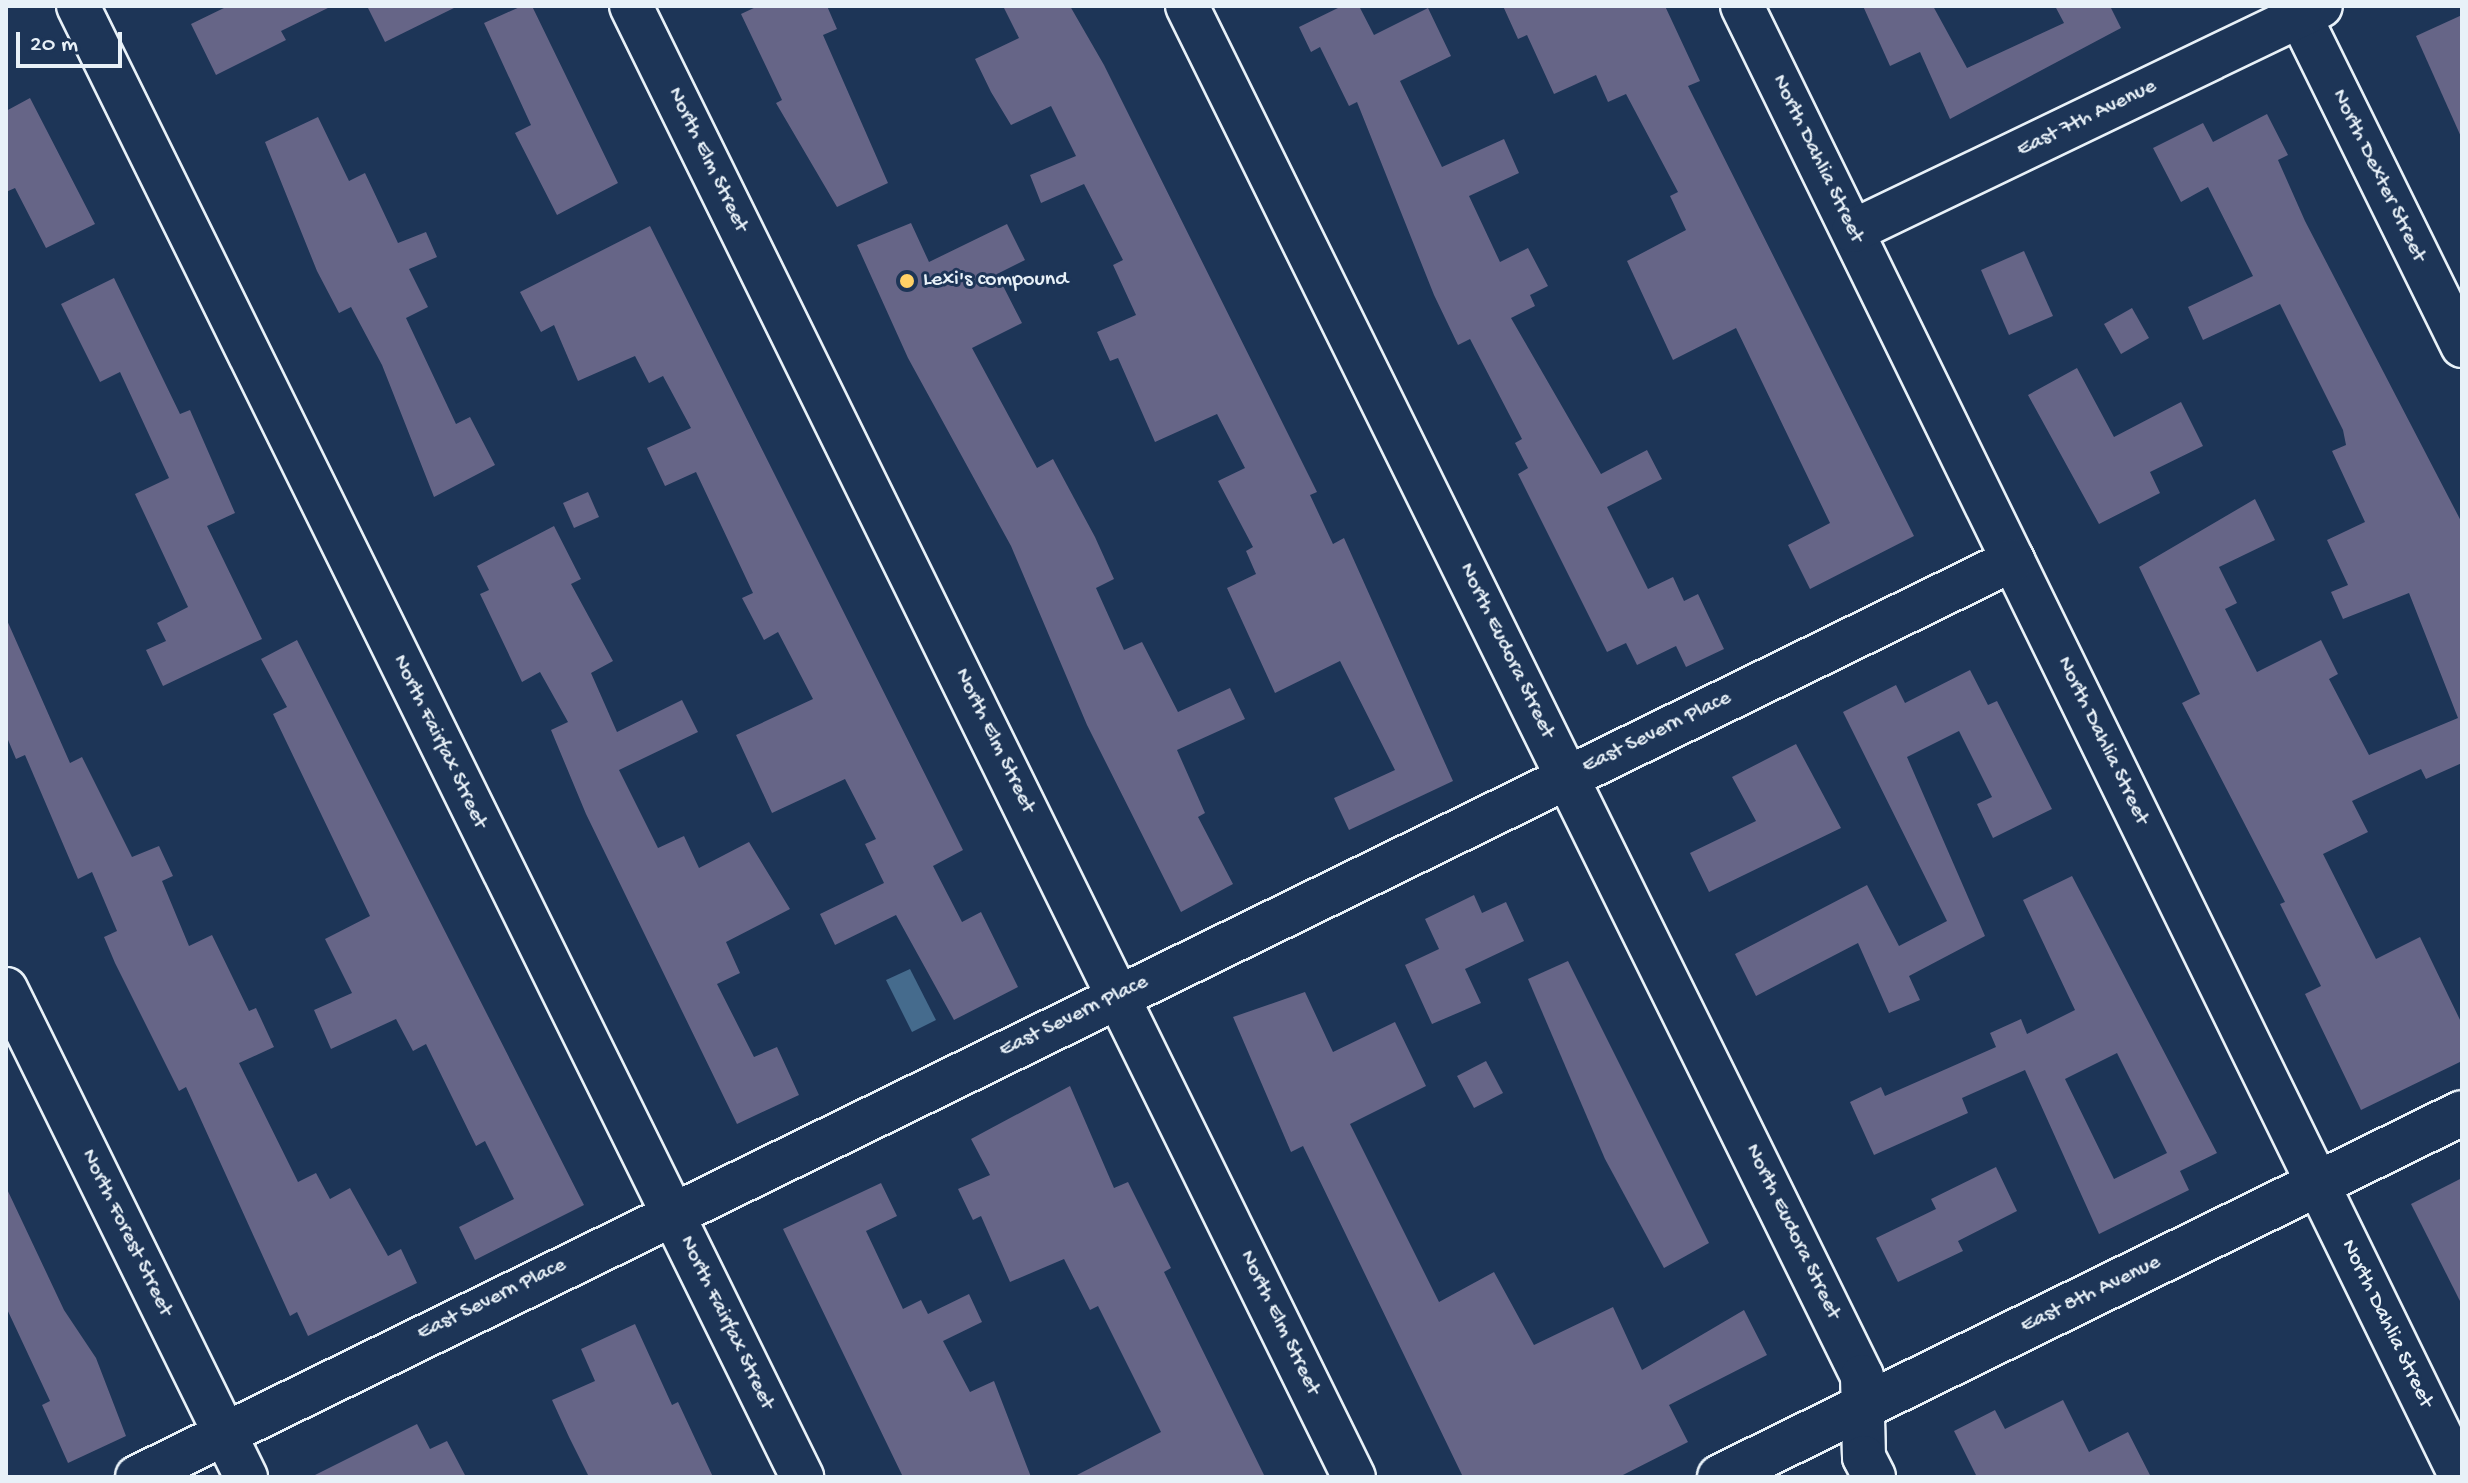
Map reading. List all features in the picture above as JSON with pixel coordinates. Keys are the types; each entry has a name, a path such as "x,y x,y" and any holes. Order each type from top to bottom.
{"street":[{"name":"North Fairfax Street","path":"78,6 802,1477"},
{"name":"North Elm Street","path":"631,6 1354,1477"},
{"name":"North Eudora Street","path":"1187,6 1862,1376 1860,1408 1864,1457 1874,1477"},
{"name":"North Dahlia Street","path":"1742,6 2461,1477"},
{"name":"East 7th Avenue","path":"1853,231 2305,9"},
{"name":"North Dexter Street","path":"2305,9 2462,346"},
{"name":"East Severn Place","path":"137,1477 671,1212 2013,560"},
{"name":"North Forest Street","path":"6,989 246,1477"},
{"name":"East 8th Avenue","path":"1720,1477 2462,1113"}],"water":[{"path":"910,969 936,1020 912,1032 886,980"}],"building":[{"path":"228,6 332,6 281,31 286,40 216,75 191,24"},
{"path":"367,6 458,6 385,42"},
{"path":"522,6 532,6 618,183 557,215 515,133 531,125 484,23"},
{"path":"758,6 827,6 837,29 823,35 888,183 837,207 776,103 782,100 741,14"},
{"path":"1003,6 1070,6 1104,65 1317,492 1310,495 1333,544 1344,538 1453,781 1349,830 1334,798 1395,770 1340,661 1275,693 1227,588 1256,574 1246,551 1253,547 1218,481 1245,468 1217,414 1155,442 1118,358 1110,361 1097,332 1136,315 1113,265 1123,260 1084,184 1041,203 1030,175 1076,156 1051,106 1011,125 975,59 1019,38"},
{"path":"1342,6 1359,6 1374,35 1428,8 1451,56 1400,81 1442,167 1504,139 1519,173 1469,196 1500,262 1528,248 1548,286 1530,295 1535,306 1511,318 1601,474 1647,450 1662,479 1607,507 1648,589 1673,577 1684,601 1698,594 1724,649 1686,667 1676,646 1637,665 1626,643 1607,652 1518,474 1528,468 1515,443 1522,439 1470,339 1458,345 1434,295 1357,102 1349,106 1320,47 1311,52 1299,27"},
{"path":"1503,6 1665,6 1700,81 1688,86 1914,536 1810,589 1788,545 1830,523 1736,328 1673,360 1627,261 1686,230 1670,196 1678,192 1626,94 1608,102 1596,75 1554,94 1527,35 1518,39"},
{"path":"1863,6 1933,6 1967,68 2064,23 2055,6 2110,6 2121,28 1950,119 1920,52 1890,66"},
{"path":"2462,15 2462,139 2416,36"},
{"path":"30,98 95,224 46,248 15,188 6,192 6,111"},
{"path":"2267,114 2288,155 2278,160 2305,221 2462,523 2462,763 2426,779 2421,769 2352,801 2368,832 2323,854 2376,959 2420,937 2462,1024 2462,1061 2361,1110 2305,994 2321,986 2280,904 2285,902 2182,703 2200,694 2139,567 2255,499 2275,540 2219,567 2237,603 2225,609 2257,672 2321,640 2338,674 2329,679 2369,755 2458,718 2409,593 2343,619 2331,592 2348,585 2327,540 2365,522 2332,451 2346,445 2343,430 2280,304 2203,340 2188,307 2253,276 2208,187 2181,202 2153,148 2203,123 2213,142"},
{"path":"318,117 349,181 365,173 398,243 426,232 437,257 409,269 428,307 406,318 456,424 470,417 495,465 434,497 382,365 351,307 339,313 317,271 265,142"},
{"path":"911,223 929,262 1007,224 1025,260 997,274 1022,323 972,348 1037,468 1053,459 1095,537 1114,579 1096,588 1124,650 1142,642 1178,712 1230,688 1245,719 1177,750 1205,813 1198,817 1233,884 1181,912 1087,725 1011,546 908,358 857,245"},
{"path":"650,226 963,850 933,866 962,922 981,912 1018,987 954,1020 896,915 835,945 820,914 884,883 865,844 876,839 845,779 772,813 736,735 813,699 778,632 764,640 742,598 753,593 696,472 665,486 647,448 691,428 663,376 649,383 635,356 578,381 554,325 541,332 520,292"},
{"path":"2024,251 2053,316 2009,335 1981,270"},
{"path":"114,278 180,414 190,410 235,513 207,526 262,639 163,686 146,650 166,641 157,623 188,607 135,494 169,478 120,372 100,382 61,304"},
{"path":"2132,308 2149,338 2121,354 2104,324"},
{"path":"2077,368 2114,437 2181,402 2203,446 2150,472 2160,493 2099,524 2028,395"},
{"path":"588,492 599,517 574,528 563,503"},
{"path":"554,526 581,579 571,584 613,661 591,673 617,732 682,700 698,732 619,770 658,848 684,836 699,868 749,842 790,909 726,942 740,973 717,984 754,1057 777,1047 799,1095 737,1124 586,814 551,730 568,722 540,672 522,682 480,594 489,590 477,566"},
{"path":"6,618 70,763 82,757 132,857 159,846 173,876 162,881 189,946 212,935 249,1011 256,1008 274,1047 239,1063 298,1182 316,1173 330,1199 350,1188 388,1256 401,1249 417,1283 308,1336 297,1312 290,1316 186,1087 179,1091 115,963 104,937 117,931 92,872 78,879 25,755 16,759 6,735"},
{"path":"297,640 584,1205 475,1260 459,1227 514,1199 485,1141 476,1146 426,1044 413,1051 396,1019 331,1049 314,1010 352,993 325,939 370,916 273,714 287,707 261,659"},
{"path":"1970,670 1988,705 1997,701 2052,809 1993,838 1977,804 1992,797 1959,731 1907,757 1985,936 1909,976 1920,1000 1889,1013 1858,943 1756,996 1735,954 1867,885 1899,946 1947,921 1843,712 1896,685 1905,703"},
{"path":"1796,744 1841,828 1709,892 1690,853 1756,821 1732,777"},
{"path":"2072,876 2217,1153 2180,1171 2189,1190 2099,1234 2025,1070 1962,1098 1968,1113 1874,1155 1850,1102 1881,1087 1885,1096 1996,1047 1990,1033 2021,1019 2027,1034 2075,1010 2023,900","holes":["2117,1053 2167,1153 2114,1179 2065,1079"]},
{"path":"1474,895 1482,913 1506,902 1524,941 1465,969 1481,1003 1432,1024 1405,965 1439,949 1425,919"},
{"path":"1568,961 1709,1243 1664,1268 1605,1159 1528,979"},
{"path":"1305,992 1333,1052 1395,1022 1426,1086 1350,1124 1439,1302 1494,1272 1534,1345 1613,1307 1642,1370 1744,1310 1767,1355 1669,1405 1688,1442 1619,1477 1463,1477 1303,1146 1291,1152 1233,1017"},
{"path":"1486,1061 1503,1093 1474,1108 1457,1076"},
{"path":"1070,1086 1114,1188 1128,1182 1171,1268 1164,1272 1265,1477 1073,1477 1161,1432 1098,1306 1090,1310 1064,1259 1010,1282 981,1216 973,1220 958,1189 990,1175 971,1139"},
{"path":"1996,1167 2017,1211 1958,1241 1963,1251 1898,1282 1876,1238 1936,1209 1931,1199"},
{"path":"2462,1178 2462,1305 2411,1204"},
{"path":"881,1183 897,1216 866,1231 903,1309 921,1300 928,1314 969,1294 982,1322 943,1341 970,1392 994,1381 1031,1477 903,1477 783,1229"},
{"path":"6,1187 64,1310 96,1358 126,1436 68,1463 42,1405 50,1401 6,1307"},
{"path":"635,1324 672,1405 678,1402 713,1477 589,1477 552,1400 595,1381 581,1349"},
{"path":"2063,1400 2089,1452 2128,1432 2151,1477 1977,1477 1954,1431 1995,1410 2005,1429"},
{"path":"417,1424 430,1449 447,1441 466,1477 311,1477"}],"place":[{"name":"Lexi's compound","path":"907,281"}]}
